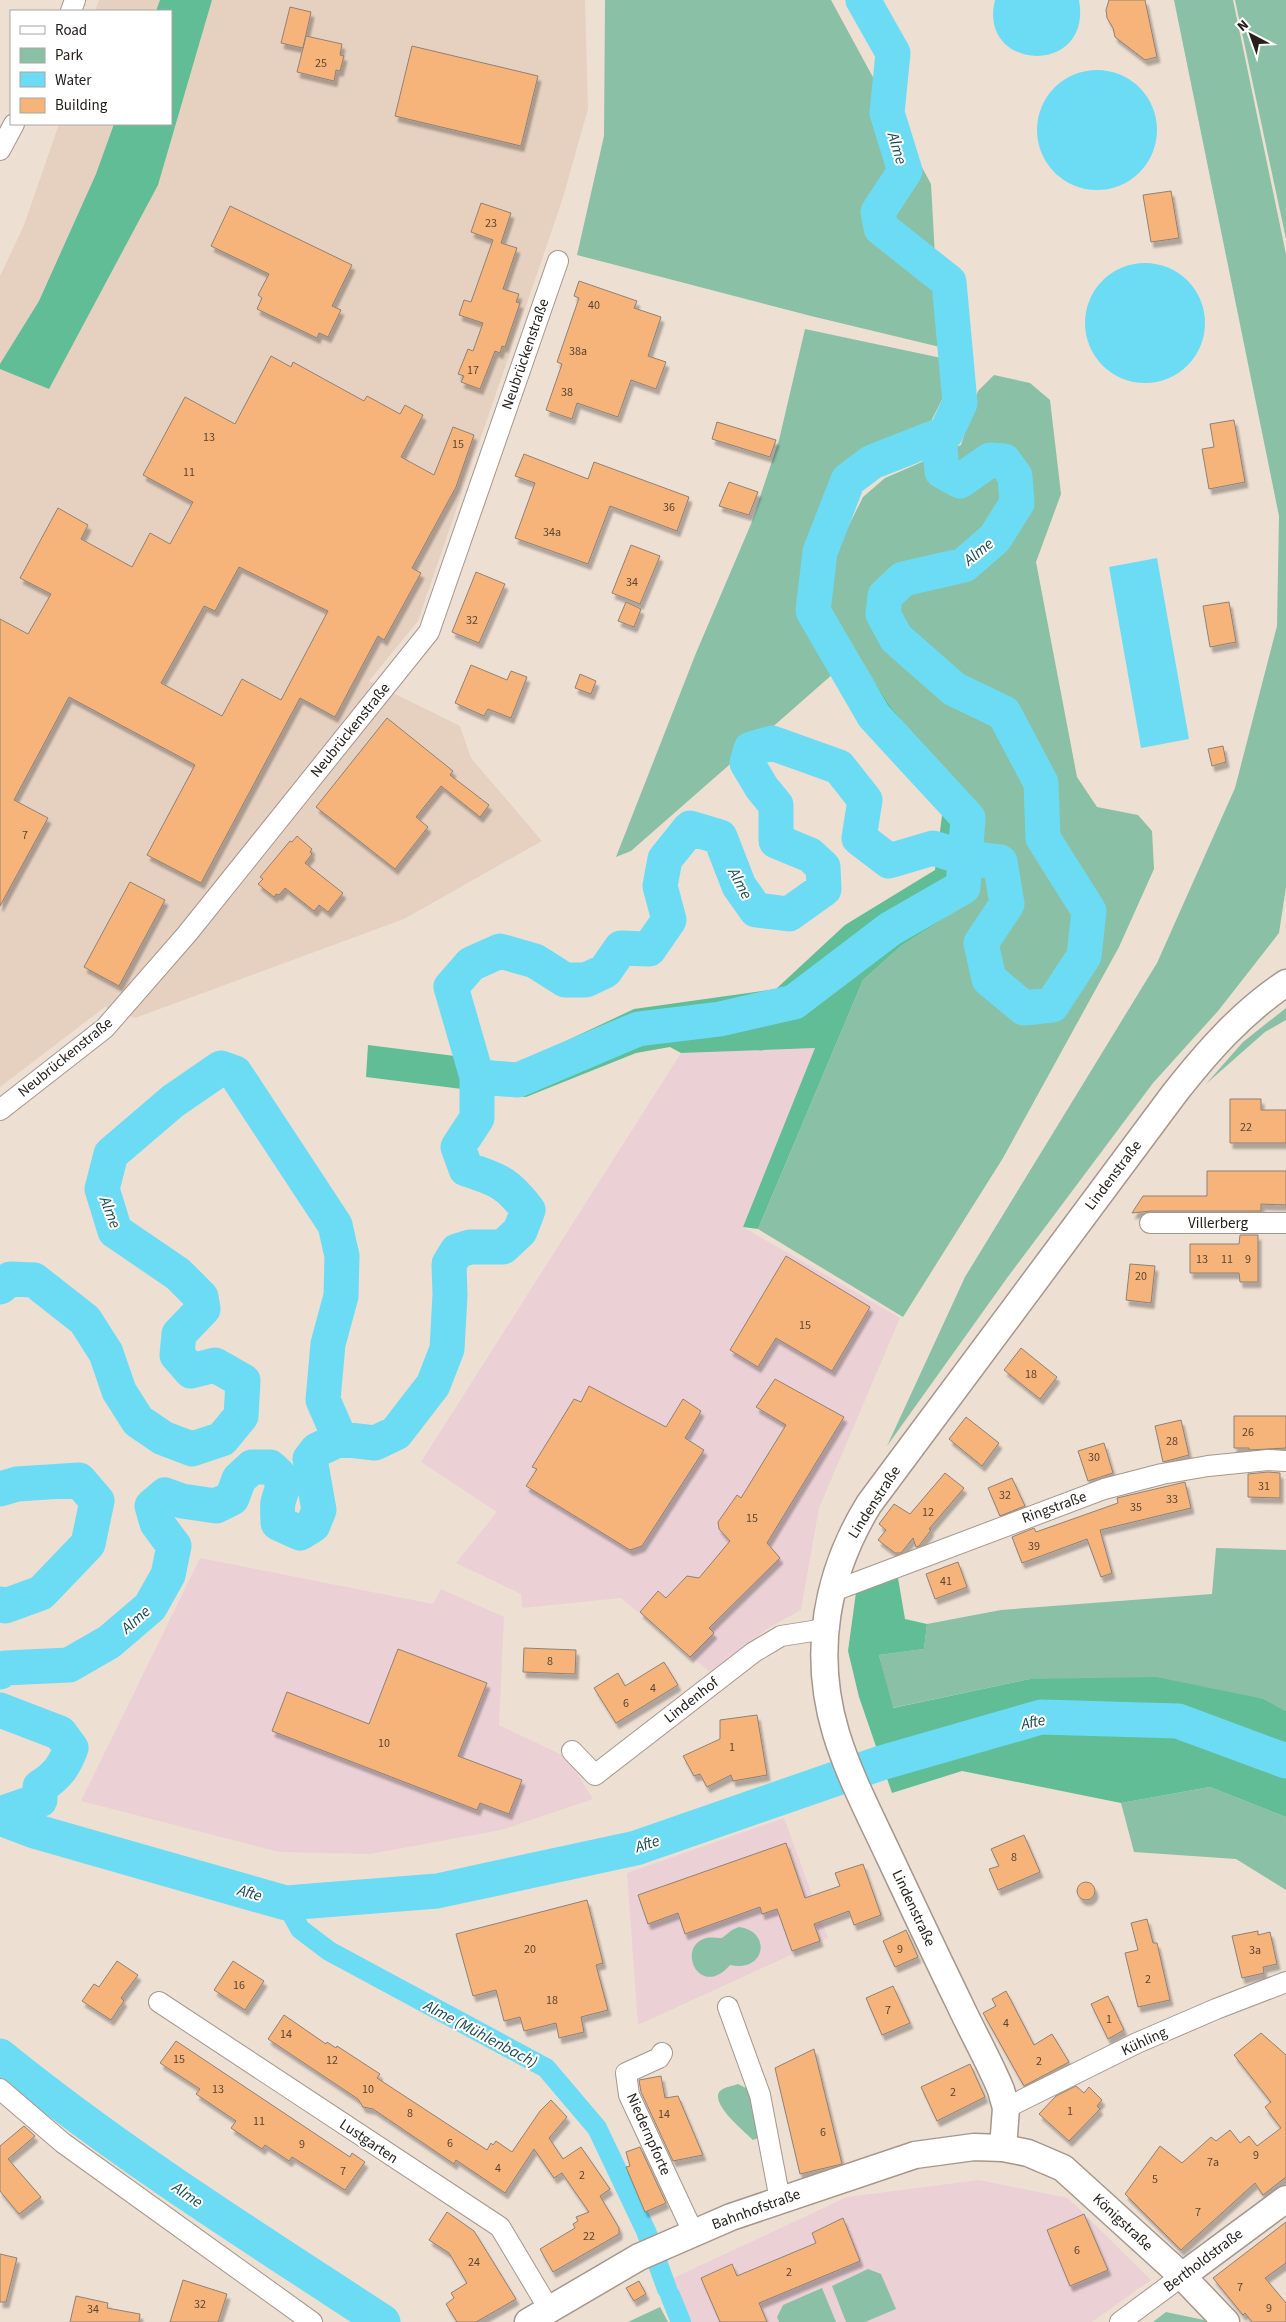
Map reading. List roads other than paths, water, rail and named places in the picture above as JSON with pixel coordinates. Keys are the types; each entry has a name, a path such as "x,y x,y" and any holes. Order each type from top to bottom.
{"main road":[{"name":"Lindenstraße","path":"1003,2148 1006,2108 992,2070 864,1803 836,1733 829,1704 825,1668 825,1630 831,1592 840,1560 854,1530 870,1504 1174,1094 1210,1049 1243,1016 1286,983"},
{"name":"Bahnhofstraße","path":"538,2316 639,2257 664,2245 693,2232 780,2200 916,2155 948,2149 1003,2148"},
{"name":"Königstraße","path":"1003,2148 1028,2153 1063,2168 1182,2276 1226,2322"},
{"name":"Bertholdstraße","path":"1182,2276 1286,2199"}],"street":[{"path":"0,150 13,125"},
{"name":"Neubrückenstraße","path":"0,1110 105,1028 187,934 429,632 558,261"},
{"name":"Villerberg","path":"1150,1223 1286,1223"},
{"name":"Ringstraße","path":"831,1592 1104,1489 1162,1474 1208,1466 1268,1460 1286,1461"},
{"name":"Lindenhof","path":"572,1751 595,1775 754,1652 781,1636 825,1630"},
{"name":"Kühling","path":"1006,2108 1137,2043 1216,2009 1286,1982"},
{"name":"Lustgarten","path":"158,2002 500,2228 538,2316"},
{"path":"728,2007 760,2095 780,2200"},
{"name":"Niedernpforte","path":"662,2053 659,2058 626,2073 630,2095 693,2232"},
{"path":"0,2089 63,2143 312,2322"},
{"name":"Bertholdstraße","path":"1120,2322 1182,2276"}],"water":[{"path":"995,0 1079,0 1079,25 1069,43 1054,53 1036,56 1017,52 1002,41 994,24"},
{"path":"1097,70 1109,71 1120,75 1130,80 1139,88 1147,97 1152,107 1156,118 1156,142 1152,153 1147,163 1139,172 1130,180 1120,185 1109,189 1097,190 1085,189 1074,185 1064,180 1055,172 1047,163 1042,153 1038,142 1037,130 1038,118 1042,107 1047,97 1055,88 1064,80 1074,75 1085,71"},
{"path":"1145,263 1157,264 1168,268 1178,273 1187,281 1195,290 1200,300 1204,311 1204,335 1200,346 1195,356 1187,365 1178,373 1168,378 1157,382 1145,383 1133,382 1122,378 1112,373 1103,365 1095,356 1090,346 1086,335 1085,323 1086,311 1090,300 1095,290 1103,281 1112,273 1122,268 1133,264"},
{"path":"1157,558 1189,739 1141,748 1109,567"}],"waterway":[{"name":"Alme","path":"477,1077 518,1080 638,1029 720,1019 794,1002 890,929 963,887 968,818 874,716 813,611 820,552 848,480 872,462 946,433 960,403 949,282 881,228 878,212 905,171 887,113 893,53 863,0"},
{"name":"Alme","path":"0,1672 5,1668 69,1665 109,1642 150,1607 168,1575 174,1546 157,1523 152,1506 165,1495 182,1501 216,1506 232,1498 239,1479 252,1467 270,1467 280,1476 283,1483 278,1502 278,1523 300,1533 313,1525 319,1510 310,1459 317,1450 340,1439 375,1443 396,1433 433,1385 447,1349 450,1295 449,1264 457,1251 470,1247 503,1247 520,1231 528,1210 514,1193 501,1183 466,1169 458,1147 477,1118 477,1077 451,987 471,964 500,951 535,961 565,980 586,980 605,971 621,948 649,949 669,920 660,886 665,859 690,828 720,837 739,886 756,910 789,914 824,889 823,867 810,855 776,841 776,805 762,788 747,763 751,749 772,743 839,767 865,800 859,838 889,861 933,848 965,858 1000,862 1007,904 981,943 989,979 1024,1008 1052,1005 1084,956 1089,911 1043,838 1041,783 1004,713 954,689 896,638 883,614 885,596 903,579 964,565 995,538 1017,503 1015,476 1004,461 990,460 960,481 942,471 939,436"},
{"name":"Alme","path":"0,1287 10,1279 34,1280 85,1320 106,1353 119,1391 138,1421 163,1438 192,1449 222,1439 241,1416 243,1381 215,1365 191,1371 177,1355 179,1334 203,1309 201,1297 178,1274 115,1231 102,1189 111,1154 173,1101 221,1068 235,1073 335,1225 342,1256 341,1296 328,1344 323,1400 340,1439"},
{"name":"Alme","path":"0,1489 17,1484 79,1480 97,1501 88,1544 41,1593 5,1606 0,1604"},
{"name":"Alme","path":"0,1710 60,1733 71,1748 66,1761 59,1770 40,1787 40,1800 0,1814"},
{"name":"Afte","path":"0,1818 34,1831 286,1903 437,1891 636,1848 881,1763 1041,1717 1178,1721 1286,1761"},
{"name":"Alme (Mühlenbach)","path":"286,1903 300,1929 329,1951 546,2068 597,2128 646,2231 667,2289"},
{"name":"Alme","path":"0,2056 140,2161 383,2322"},
{"name":"Alme (Mühlenbach)","path":"670,2295 681,2322"}]}
